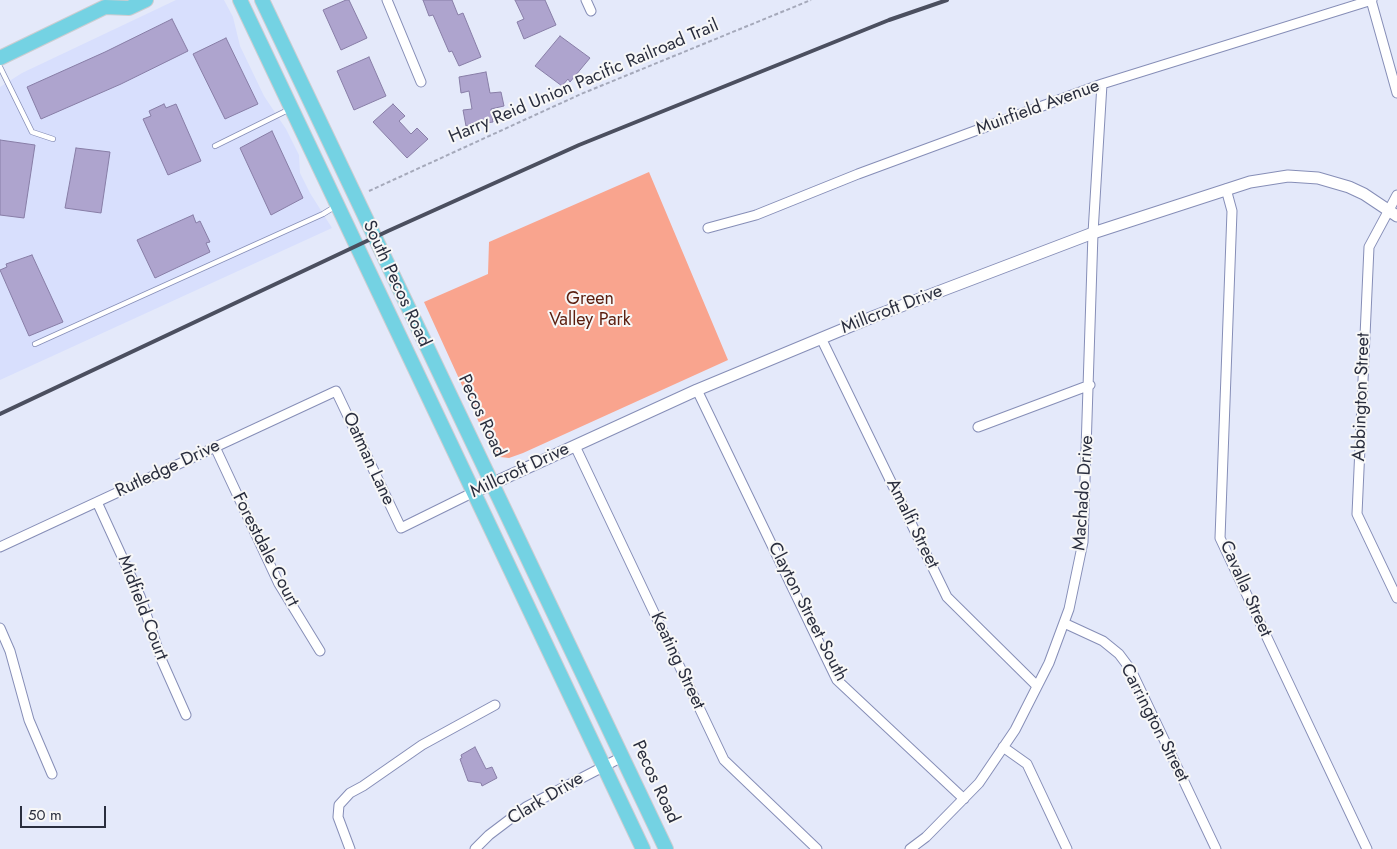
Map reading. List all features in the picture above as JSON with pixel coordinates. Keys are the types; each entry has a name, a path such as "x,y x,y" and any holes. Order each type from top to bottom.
{"main road":[{"path":"0,58 107,3 129,8 146,0"},
{"name":"South Pecos Road","path":"240,0 604,766"},
{"name":"Pecos Road","path":"262,0 666,849"},
{"path":"604,766 643,849"}],"street":[{"path":"387,0 421,82"},
{"path":"586,0 591,11"},
{"path":"1372,0 1397,93"},
{"name":"Muirfield Avenue","path":"708,228 756,214 858,174 1102,84 1372,0"},
{"name":"Machado Drive","path":"912,849 979,783 1015,730 1049,663 1069,609 1084,542 1093,233 1102,84"},
{"name":"Millcroft Drive","path":"401,528 492,483 697,390 820,338 1093,233 1226,189 1269,178 1304,176 1349,187 1392,212"},
{"name":"Cavalla Street","path":"1226,189 1232,211 1220,538 1367,849"},
{"name":"Abbington Street","path":"1397,195 1392,212 1369,247 1357,514 1397,598"},
{"name":"Amalfi Street","path":"820,338 948,597 1038,686"},
{"path":"978,427 1090,385"},
{"name":"Clayton Street South","path":"697,390 837,680 964,799"},
{"name":"Rutledge Drive","path":"0,547 336,391"},
{"name":"Oatman Lane","path":"336,391 401,528"},
{"name":"Keating Street","path":"575,446 724,760 817,849"},
{"name":"Forestdale Court","path":"215,447 279,584 320,651"},
{"name":"Midfield Court","path":"97,502 140,596 162,661 186,715"},
{"name":"Carrington Street","path":"1064,623 1103,641 1119,654 1131,670 1216,849"},
{"path":"0,628 10,651 29,720 52,774"},
{"path":"350,849 338,817 339,805 350,793 422,745 495,705"},
{"path":"1003,747 1027,764 1066,849"},
{"name":"Clark Drive","path":"475,849 489,835 526,807 622,757"}],"lane":[{"path":"0,67 32,132 53,140"},
{"path":"215,146 292,108"},
{"path":"35,344 323,214 338,205"}],"path":[{"name":"Harry Reid Union Pacific Railroad Trail","path":"369,191 581,94 811,0"}],"shaded area":[{"path":"176,0 224,0 233,17 240,46 264,96 286,129 299,155 300,173 332,228 0,380 0,87 22,73"}],"green space":[{"name":"Green Valley Park","path":"649,172 728,360 523,453 509,458 500,457 492,451 424,302 488,274 489,242"}],"building":[{"path":"349,0 367,38 341,50 323,10"},
{"path":"423,0 452,0 458,15 463,13 481,57 459,66 452,51 449,52 433,15 429,16"},
{"path":"515,0 545,0 556,25 524,39 517,22 524,19"},
{"path":"172,19 188,51 121,84 41,119 27,87"},
{"path":"560,36 590,58 570,82 568,79 562,86 535,66"},
{"path":"226,38 258,104 225,119 193,54"},
{"path":"369,57 386,96 354,110 337,71"},
{"path":"486,72 490,93 501,92 504,106 491,109 493,122 466,126 463,110 472,109 469,91 461,93 459,77"},
{"path":"164,104 166,108 176,104 201,161 168,175 143,119 151,116 149,111"},
{"path":"393,104 405,116 399,121 411,134 417,128 428,139 407,158 373,122"},
{"path":"272,131 303,198 271,215 240,148"},
{"path":"0,140 35,145 24,218 0,215"},
{"path":"76,148 110,152 101,213 65,208"},
{"path":"193,215 196,223 200,221 210,242 206,243 210,252 155,278 137,240"},
{"path":"32,255 63,322 29,336 0,270 7,267 6,264"},
{"path":"475,747 486,769 492,767 497,778 482,786 481,783 468,781 460,759 462,758 461,755"}],"railway":[{"path":"0,414 388,231 579,145 889,20 947,0"}]}
